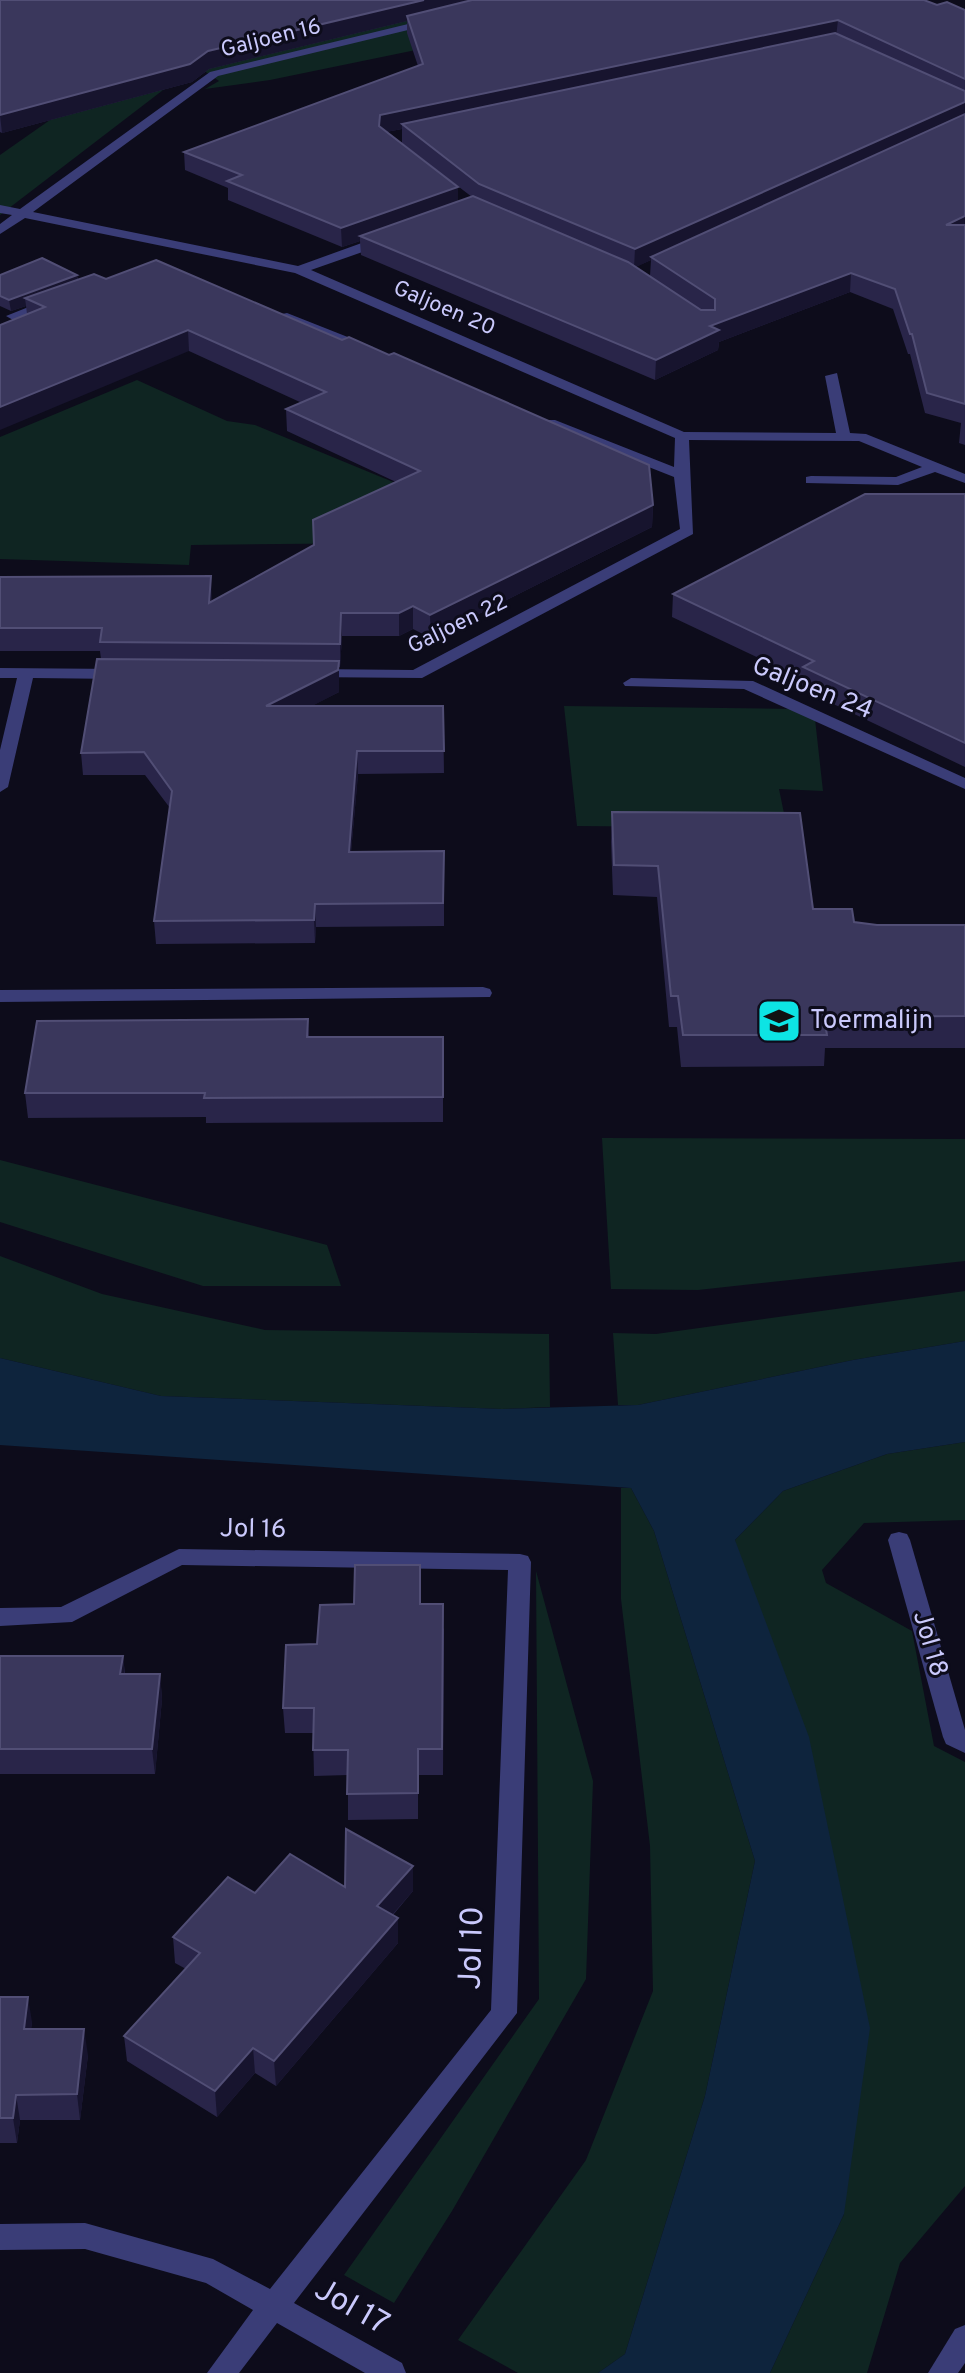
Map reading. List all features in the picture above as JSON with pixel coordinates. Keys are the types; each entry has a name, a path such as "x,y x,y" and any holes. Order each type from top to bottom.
{"street":[{"name":"Galjoen 16","path":"0,230 214,74 449,17"},
{"name":"Galjoen 20","path":"0,209 299,270 682,436 861,437 965,479"},
{"path":"299,270 397,235"},
{"path":"165,258 181,244"},
{"path":"13,316 71,296"},
{"path":"274,312 376,353"},
{"path":"832,376 844,437"},
{"path":"536,417 681,475 682,436"},
{"path":"811,480 898,481 935,467"},
{"name":"Galjoen 22","path":"288,674 416,675 688,531 681,475"},
{"path":"0,673 131,674"},
{"path":"0,787 26,673"},
{"name":"Galjoen 24","path":"631,683 747,684 965,784"},
{"path":"0,996 483,993"},
{"name":"Jol 18","path":"899,1540 955,1737 965,1744"},
{"name":"Jol 16","path":"0,1617 64,1616 179,1557 520,1562"},
{"name":"Jol 10","path":"221,2373 504,2013 520,1562"},
{"path":"0,2237 85,2236 213,2272 274,2304"},
{"name":"Jol 17","path":"274,2304 392,2373"},
{"path":"942,2373 965,2338"}],"green space":[{"path":"432,9 484,36 270,80 205,89 219,81 172,49"},
{"path":"130,64 167,87 0,215 0,155"},
{"path":"137,380 227,421 255,425 461,510 386,543 191,545 189,565 0,559 0,437"},
{"path":"564,706 795,709 815,719 823,791 779,789 787,828 577,826"},
{"path":"602,1138 965,1139 965,1261 698,1290 611,1289"},
{"path":"0,1160 327,1245 341,1286 203,1286 0,1222"},
{"path":"0,1256 102,1294 265,1330 549,1334 550,1407 502,1409 161,1396 0,1358"},
{"path":"965,1291 965,1341 853,1360 638,1405 618,1405 613,1333 656,1334"},
{"path":"965,1442 965,1520 864,1523 822,1570 826,1583 912,1631 934,1746 965,1762 965,2186 900,2263 867,2373 770,2373 844,2214 735,1540 783,1491 887,1454"},
{"path":"621,1488 631,1488 654,1531 755,1861 705,2096 625,2354 598,2373 518,2373 458,2340 586,2160 653,1991 650,1846 621,1599"},
{"path":"536,1571 593,1781 586,1979 452,2211 394,2303 344,2275 539,1999"}],"water":[{"path":"965,1341 965,1442 887,1454 783,1491 735,1540 809,1737 870,2028 844,2214 770,2373 598,2373 625,2354 705,2096 755,1861 654,1531 631,1488 0,1445 0,1358 161,1396 502,1409 638,1405 853,1360"}],"building":[{"path":"0,0 424,0 208,51 190,64 0,115"},
{"path":"472,0 924,0 937,5 947,2 965,10 965,79 838,20 380,115 379,126 458,187 341,228 227,181 242,175 184,152 423,64 407,16"},
{"path":"835,33 965,91 965,102 635,249 479,184 402,124"},
{"path":"965,114 965,216 946,225 965,225 965,404 927,393 912,334 895,289 851,273 710,326 719,330 656,360 360,236 473,196 628,262 701,310 715,310 715,299 651,257"},
{"path":"42,258 77,275 9,300 0,296 0,275"},
{"path":"156,260 342,340 349,337 389,355 394,353 649,465 653,505 430,615 413,606 399,613 341,613 340,644 100,642 102,628 0,628 0,577 211,576 209,603 314,545 313,520 420,471 286,409 326,392 188,330 0,407 0,325 45,307 25,298 94,274 106,279"},
{"path":"865,494 965,494 965,743 803,667 814,661 673,594"},
{"path":"97,659 339,661 338,670 266,706 443,706 444,751 357,751 349,852 444,851 443,903 315,904 314,920 154,921 172,791 144,752 81,753"},
{"path":"612,812 800,813 813,909 852,909 854,922 877,925 965,925 965,1016 824,1017 827,1035 683,1035 678,996 671,996 658,866 614,865"},
{"path":"308,1019 307,1037 443,1037 443,1097 204,1098 205,1093 25,1093 37,1021"},
{"path":"355,1565 420,1565 420,1604 443,1604 442,1749 418,1749 418,1793 347,1794 348,1750 313,1750 314,1708 283,1708 286,1645 317,1644 320,1605 354,1604"},
{"path":"0,1656 123,1656 120,1674 160,1674 152,1749 0,1749"},
{"path":"346,1829 413,1866 377,1906 398,1918 274,2061 253,2048 215,2091 124,2036 200,1953 173,1937 228,1877 255,1893 290,1854 345,1887"},
{"path":"0,1997 28,1997 24,2029 84,2029 77,2094 16,2095 13,2118 0,2118"}],"place":[{"name":"Toermalijn","path":"779,1021"}]}
